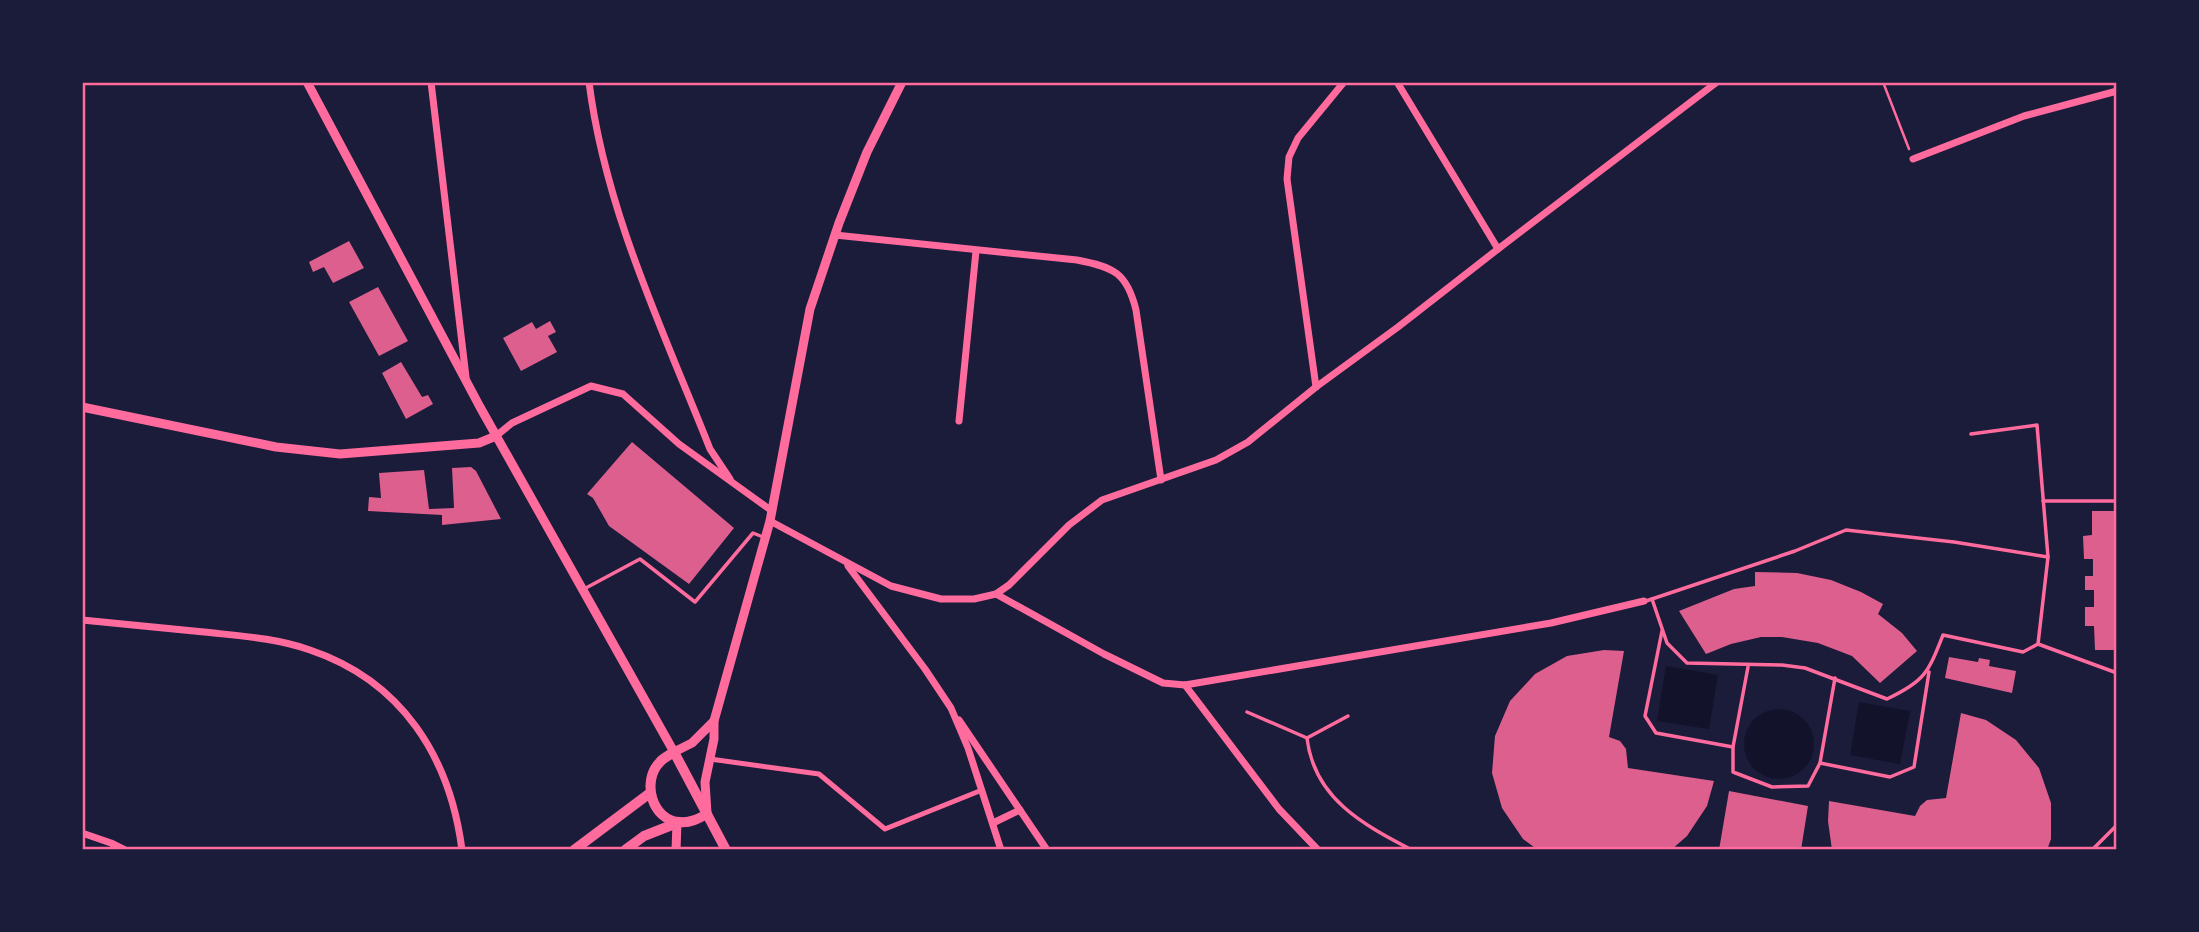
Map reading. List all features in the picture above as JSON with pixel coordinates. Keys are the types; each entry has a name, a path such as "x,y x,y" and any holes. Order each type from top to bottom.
{"main road":[{"path":"677,822 657,811 650,793 651,777 659,762 674,752 726,850"},
{"path":"574,850 650,793"},
{"path":"625,850 644,836 677,822 692,822 707,814"}],"street":[{"path":"307,82 466,382 674,752 692,743 714,720"},
{"path":"431,82 466,382"},
{"path":"589,82 594,124 624,232 710,449 730,479"},
{"path":"707,814 705,782 714,740 714,720 770,521 810,309 867,152 902,82"},
{"path":"1316,387 1287,179 1289,157 1298,138 1344,82"},
{"path":"1397,82 1497,248"},
{"path":"770,521 891,586 941,598 974,598 996,594 1009,585 1084,512 1102,500 1216,460 1248,442 1497,248 1717,82"},
{"path":"1913,159 2024,116 2117,91"},
{"path":"835,235 1102,265 1114,270 1132,293 1136,310 1161,480"},
{"path":"959,421 976,251"},
{"path":"82,407 276,447 340,454 479,443 496,436 512,423 591,386 623,394 679,444 772,511"},
{"path":"845,563 925,669 1047,850"},
{"path":"996,594 1104,654 1163,683 1185,685 1551,623 1644,601"},
{"path":"82,620 263,638 311,650 350,668 399,704 437,757 453,800 463,850"},
{"path":"1185,685 1279,809 1318,850"},
{"path":"951,708 968,748 1001,850"},
{"path":"710,759 818,774 885,829 982,790"},
{"path":"993,823 1020,810"},
{"path":"676,850 677,822"},
{"path":"82,833 125,850"}],"lane":[{"path":"1971,434 2038,425 2048,557 2038,644"},
{"path":"2043,501 2117,501"},
{"path":"1644,601 1795,551 1846,530 1954,542 2048,557"},
{"path":"582,590 640,559 695,602 753,533 766,538"},
{"path":"1652,599 1667,643 1687,663 1748,666 1782,664 1805,668 1887,699 1911,688 1929,670"},
{"path":"1663,629 1646,716 1656,733 1733,747"},
{"path":"1820,763 1890,776 1914,767 1929,670 1942,635 2023,652 2038,644 2117,673"},
{"path":"1748,666 1733,747 1733,772 1772,787 1808,786 1820,763 1835,678"},
{"path":"1247,712 1307,738"},
{"path":"1307,738 1348,716"},
{"path":"1307,738 1314,770 1343,808 1412,850"},
{"path":"2092,850 2117,825"}],"path":[{"path":"1883,82 1913,159"}],"shaded area":[{"path":"1666,666 1718,675 1709,729 1657,721"},
{"path":"1859,702 1910,711 1900,764 1850,755"},
{"path":"1779,709 1804,719 1814,744 1804,769 1779,779 1754,769 1744,744 1754,719"}],"building":[{"path":"349,241 364,268 333,283 324,267 313,272 309,262"},
{"path":"378,287 408,341 379,356 349,302"},
{"path":"550,321 556,332 548,336 557,352 521,371 503,338 532,322 536,329"},
{"path":"401,362 422,397 428,395 433,404 406,419 382,373"},
{"path":"632,442 734,528 689,584 609,526 593,498 587,494"},
{"path":"471,467 476,471 501,519 442,525 442,515 368,511 369,497 381,498 379,473 424,470 429,509 454,508 452,468"},
{"path":"2092,511 2117,511 2117,650 2095,650 2094,626 2085,626 2085,607 2094,607 2094,590 2085,590 2085,576 2093,576 2093,559 2084,559 2083,536 2092,535"},
{"path":"1755,572 1797,573 1831,580 1861,592 1883,604 1878,614 1902,633 1917,651 1880,683 1852,656 1818,643 1782,637 1761,637 1731,644 1706,654 1679,611 1734,589 1755,586"},
{"path":"1604,650 1624,651 1609,737 1620,741 1626,749 1628,768 1714,781 1707,806 1687,836 1671,850 1538,850 1523,839 1502,808 1492,773 1495,736 1510,701 1535,674 1567,656"},
{"path":"1949,657 1978,662 1979,658 1990,660 1989,666 2016,671 2012,693 1945,678"},
{"path":"1961,713 1986,720 2016,740 2039,768 2051,803 2051,839 2047,850 1832,850 1828,821 1829,801 1915,816 1927,800 1946,798"},
{"path":"1729,791 1808,806 1801,850 1719,850"}]}
